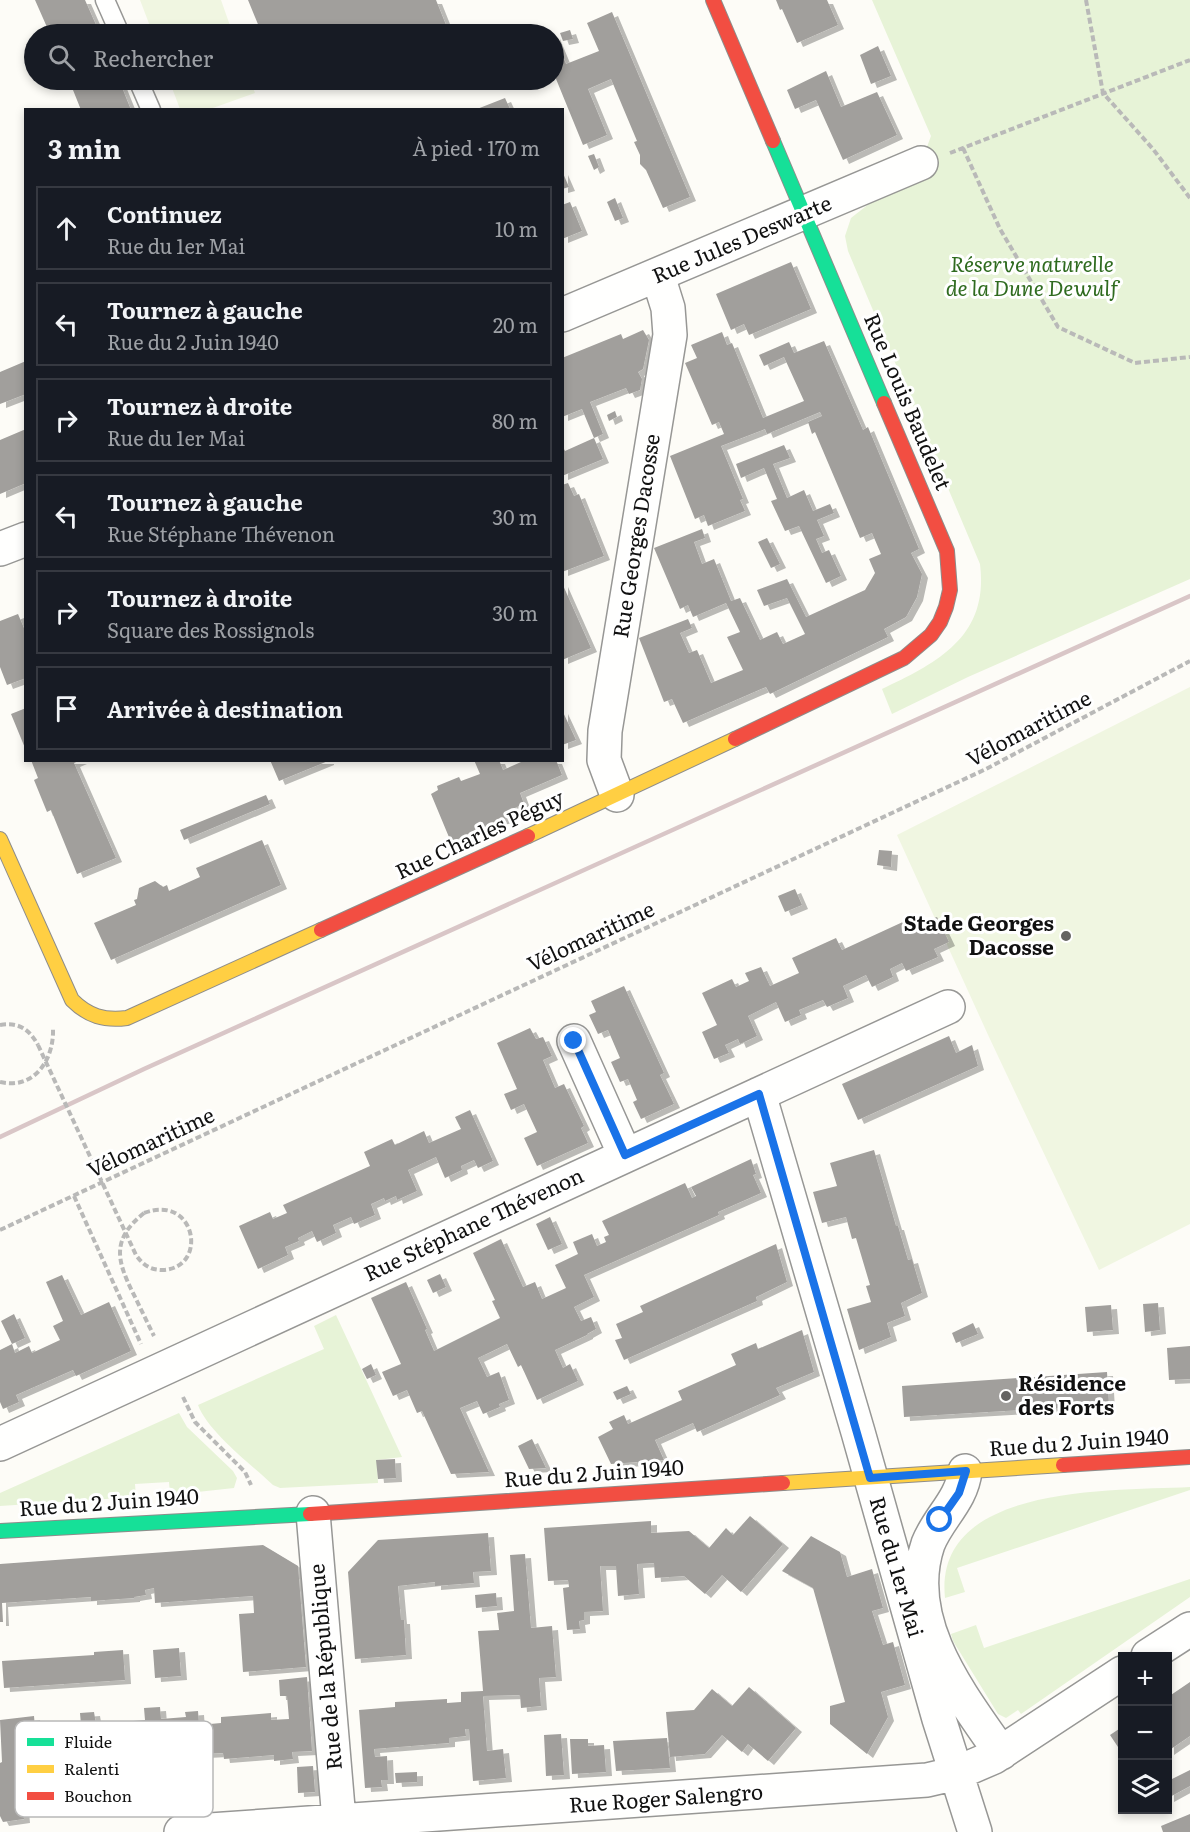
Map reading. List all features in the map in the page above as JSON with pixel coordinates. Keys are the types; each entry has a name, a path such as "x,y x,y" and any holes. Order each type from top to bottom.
{"street":[{"name":"Rue Louis Baudelet","path":"713,0 947,551 950,579 945,610"},
{"name":"Rue Jules Deswarte","path":"564,314 921,164"},
{"name":"Rue Georges Dacosse","path":"617,795 608,777 604,760 605,731 670,335 668,308 658,276"},
{"path":"0,549 24,540"},
{"name":"Rue Charles Péguy","path":"0,839 9,884 44,940 69,996 78,1007 92,1017 102,1020 127,1018 617,795 910,656 931,636 945,610"},
{"name":"Rue Stéphane Thévenon","path":"0,1444 948,1007"},
{"path":"574,1041 625,1155"},
{"name":"Rue du 1er Mai","path":"759,1094 939,1719 975,1832"},
{"name":"Rue du 2 Juin 1940","path":"0,1531 1190,1457"},
{"name":"Rue du 1er Mai","path":"966,1471 959,1493 940,1520 929,1543 924,1561 924,1597 929,1632 936,1651 1001,1753"},
{"name":"Rue de la République","path":"314,1513 339,1820"},
{"path":"1154,1652 1190,1629"},
{"name":"Rue Roger Salengro","path":"181,1832 339,1820 542,1820 937,1778 957,1773 1001,1753 1118,1676"}],"lane":[{"path":"105,0 116,24"},
{"path":"142,90 150,108"}],"path":[{"path":"1086,0 1103,93 1146,140 1190,198"},
{"path":"921,164 1190,60"},
{"path":"963,148 1000,229 1058,327 1135,363 1190,357"},
{"name":"Vélomaritime","path":"0,1230 986,769 1190,661"},
{"path":"0,1025 20,1026 28,1030 33,1037 136,1255 142,1264 159,1270 169,1269 185,1259 190,1251 192,1240 190,1230 180,1216 163,1209 154,1209 144,1213 134,1221 121,1240 120,1260 123,1272 195,1422 245,1472 248,1478 253,1515"},
{"path":"0,1082 12,1084 33,1077"},
{"path":"74,1196 143,1349 169,1367"}],"green space":[{"path":"140,0 221,0 229,24 149,24"},
{"name":"Réserve naturelle de la Dune Dewulf","path":"872,0 1190,0 1190,579 968,677 892,714 882,689 923,668 956,643 968,628 976,610 981,589 980,564 848,251 845,236 851,218 921,163 931,136"},
{"path":"173,90 254,90 255,93 213,108 180,108"},
{"name":"Stade Georges Dacosse","path":"1190,687 1190,1224 1099,1270 897,835"},
{"path":"336,1315 402,1457 377,1460 378,1483 280,1488 273,1485 221,1437 198,1405 324,1349 314,1326"},
{"path":"179,1413 187,1427 233,1471 237,1478 234,1488 170,1495 169,1482 135,1484 136,1497 0,1506 0,1493"},
{"path":"1190,1487 1190,1490 957,1568 965,1592 945,1598 949,1560 968,1533 997,1513 1034,1501 1076,1494"},
{"path":"1190,1579 1190,1597 1021,1714 1018,1710 1006,1718 998,1714 953,1641 951,1634 976,1625 984,1648"}],"building":[{"path":"35,0 85,0 96,24 46,24"},
{"path":"248,0 436,0 446,24 258,24"},
{"path":"776,0 827,0 838,25 797,43"},
{"path":"612,12 690,197 663,208 646,170 640,164 640,155 634,142 637,141 611,79 588,89 607,135 583,145 561,90 564,90 564,59 566,64 599,51 587,23"},
{"path":"570,30 573,39 564,41 564,32"},
{"path":"878,46 891,76 871,84 860,55"},
{"path":"826,71 841,107 877,92 897,135 843,160 816,100 795,109 787,90"},
{"path":"73,90 123,90 130,108 80,108"},
{"path":"505,98 510,108 480,108"},
{"path":"594,154 599,167 594,170 588,156"},
{"path":"564,176 569,187 564,188"},
{"path":"615,198 623,218 615,221 607,202"},
{"path":"570,202 582,231 564,238 564,204"},
{"path":"791,262 811,309 749,335 744,324 731,330 716,294"},
{"path":"643,330 649,340 643,369 638,372 642,379 640,390 629,394 626,388 590,402 603,434 594,438 582,409 564,416 564,357 621,334 623,339"},
{"path":"722,332 727,345 732,343 763,418 804,401 784,357 764,366 759,355 789,342 794,353 824,341 863,430 868,427 919,549 911,553 922,574 917,597 906,617 884,629 888,637 770,694 766,687 683,723 672,699 664,702 639,638 688,619 692,628 680,633 689,653 697,650 711,683 743,670 727,637 740,632 726,603 693,617 688,605 680,609 654,548 702,529 705,538 694,542 702,564 714,559 731,601 740,598 760,640 777,632 783,644 805,634 787,598 764,606 757,590 787,579 806,617 865,590 875,573 869,559 881,554 872,533 860,538 815,432 812,434 808,422 822,416 820,412 767,434 765,429 721,446 743,499 740,500 745,511 708,526 704,515 695,519 670,456 724,434 719,422 712,425 685,363 697,358 691,345"},
{"path":"24,362 24,395 0,404 0,372"},
{"path":"615,411 617,417 609,421 607,415"},
{"path":"24,430 24,484 0,494 0,440"},
{"path":"594,438 603,459 564,475 564,449 565,451"},
{"path":"784,445 790,458 773,464 787,498 804,490 813,511 830,504 834,513 817,520 824,536 816,539 822,553 829,550 841,576 826,583 799,526 785,531 771,501 777,499 764,468 741,478 736,464"},
{"path":"568,483 574,496 579,494 604,556 564,571 564,484"},
{"path":"767,538 780,564 771,568 758,542"},
{"path":"564,587 591,648 564,659"},
{"path":"18,614 24,628 24,679 7,685 0,667 0,621"},
{"path":"24,709 24,746 11,714"},
{"path":"564,714 576,740 564,744"},
{"path":"32,762 76,762 74,763 116,858 77,874 51,810 47,812 34,780 38,778"},
{"path":"271,762 326,762 279,781"},
{"path":"475,762 500,762 503,770 521,762 557,762 562,775 520,793 524,804 510,810 512,816 451,842 431,794 438,790 437,786 459,777 461,781 480,774"},
{"path":"266,795 270,804 184,840 180,830"},
{"path":"262,840 281,885 111,960 94,923 136,905 134,900 137,899 139,888 155,881 163,887 167,885 169,891 200,877 196,868"},
{"path":"879,850 892,851 891,867 877,865"},
{"path":"795,889 802,905 785,912 778,896"},
{"path":"918,915 922,923 937,917 949,942 934,949 938,957 906,971 902,963 890,969 893,977 872,987 866,975 843,986 848,998 827,1007 823,1000 799,1010 801,1015 785,1022 776,1002 748,1016 757,1036 740,1044 738,1039 725,1045 729,1053 714,1059 702,1032 717,1025 702,993 732,979 736,987 749,981 745,973 761,967 770,986 799,973 792,958 836,938 842,950"},
{"path":"624,986 664,1073 660,1075 674,1104 641,1119 633,1102 637,1100 628,1079 620,1082 611,1062 620,1058 608,1030 598,1034 589,1015 596,1012 591,1001"},
{"path":"530,1028 536,1039 543,1037 552,1056 543,1060 555,1088 564,1084 584,1126 581,1128 588,1143 537,1166 524,1138 537,1132 524,1104 511,1110 504,1094 517,1089 497,1043"},
{"path":"949,1036 956,1053 972,1045 978,1066 858,1120 842,1084"},
{"path":"470,1110 493,1161 478,1168 474,1160 461,1166 462,1170 445,1178 436,1157 408,1170 417,1191 397,1200 396,1196 371,1204 375,1215 354,1224 351,1217 333,1225 336,1233 317,1242 312,1231 298,1238 299,1241 285,1247 288,1255 258,1269 239,1226 270,1212 273,1219 287,1213 283,1205 370,1166 364,1152 392,1139 395,1145 424,1131 429,1143 461,1129 455,1117"},
{"path":"874,1150 896,1226 898,1226 908,1260 912,1259 922,1293 901,1303 905,1316 887,1323 891,1337 859,1350 847,1309 871,1302 866,1286 870,1285 856,1238 852,1239 846,1217 822,1223 813,1192 837,1186 830,1163"},
{"path":"751,1159 756,1174 753,1175 761,1193 718,1212 719,1215 584,1275 594,1297 574,1307 581,1321 591,1317 596,1329 555,1350 563,1368 570,1364 578,1381 537,1400 521,1365 518,1367 507,1344 478,1358 487,1377 499,1372 509,1400 499,1404 500,1407 483,1414 477,1401 460,1408 489,1472 451,1474 422,1411 417,1413 407,1390 393,1396 382,1372 401,1364 371,1298 406,1282 434,1351 500,1318 492,1301 495,1300 473,1253 501,1239 523,1287 535,1282 542,1299 566,1288 555,1265 578,1254 573,1242 592,1234 597,1246 606,1242 604,1237 609,1235 602,1221 685,1183 692,1198 696,1196 691,1187"},
{"path":"550,1217 562,1244 548,1250 536,1224"},
{"path":"776,1244 787,1282 756,1297 757,1301 624,1360 615,1340 622,1338 616,1324 643,1312 640,1306"},
{"path":"440,1274 446,1287 433,1293 427,1280"},
{"path":"62,1275 81,1315 109,1302 131,1351 76,1376 73,1370 16,1395 19,1402 3,1409 0,1402 0,1350 12,1344 15,1353 29,1346 32,1353 60,1340 53,1326 63,1321 46,1282"},
{"path":"1158,1303 1160,1330 1145,1332 1143,1304"},
{"path":"1111,1305 1113,1330 1087,1332 1085,1307"},
{"path":"14,1314 25,1338 12,1344 1,1321"},
{"path":"973,1323 978,1334 956,1343 952,1333"},
{"path":"802,1330 814,1372 776,1388 780,1395 697,1432 693,1423 655,1440 664,1460 611,1464 598,1437 613,1429 609,1422 624,1415 628,1424 682,1400 678,1391 736,1365 731,1354 756,1343 758,1349"},
{"path":"1190,1346 1190,1379 1169,1380 1167,1348"},
{"path":"371,1364 376,1375 367,1379 362,1369"},
{"name":"Résidence des Forts","path":"1107,1372 1109,1405 904,1417 902,1386"},
{"path":"627,1386 631,1394 617,1400 613,1392"},
{"path":"532,1439 546,1468 529,1469 518,1446"},
{"path":"395,1459 396,1478 378,1479 376,1460"},
{"path":"750,1516 783,1544 741,1592 722,1575 705,1594 684,1576 655,1578 654,1563 637,1564 639,1594 618,1596 616,1566 600,1566 603,1611 584,1612 584,1620 579,1621 580,1629 567,1630 563,1588 569,1587 568,1580 548,1581 544,1528 651,1521 651,1533 689,1531 709,1548 726,1528 733,1535"},
{"path":"488,1533 491,1571 473,1572 474,1583 435,1586 435,1582 398,1586 401,1620 404,1620 406,1655 355,1659 348,1572 378,1540"},
{"path":"811,1536 840,1552 847,1577 872,1569 883,1608 872,1611 883,1645 893,1642 905,1685 881,1692 888,1717 867,1754 830,1724 830,1706 845,1702 813,1588 782,1571"},
{"path":"263,1545 298,1566 306,1667 243,1672 239,1614 254,1613 253,1596 155,1603 154,1588 145,1590 146,1595 134,1598 91,1601 91,1597 2,1603 3,1622 0,1622 0,1564"},
{"path":"525,1554 531,1628 552,1626 556,1677 539,1678 541,1706 521,1708 520,1695 483,1696 487,1751 503,1749 506,1778 473,1781 469,1729 465,1729 466,1736 449,1738 449,1743 374,1749 375,1757 387,1756 388,1780 381,1780 382,1787 365,1788 359,1710 395,1707 395,1702 447,1699 447,1703 461,1702 461,1692 483,1691 478,1631 499,1630 497,1613 514,1611 510,1555"},
{"path":"496,1593 497,1606 476,1608 475,1595"},
{"path":"179,1648 181,1676 155,1678 153,1650"},
{"path":"123,1650 125,1680 4,1688 2,1661 94,1655 94,1652"},
{"path":"307,1677 312,1751 292,1752 293,1759 274,1761 274,1755 224,1759 223,1753 213,1753 213,1724 221,1723 221,1717 271,1713 271,1720 289,1719 287,1696 280,1696 279,1680"},
{"path":"1190,1682 1190,1736 1172,1748 1172,1706 1172,1694"},
{"path":"749,1687 796,1728 768,1761 748,1744 742,1752 722,1735 705,1754 670,1757 666,1712 694,1710 712,1689 732,1706"},
{"path":"160,1707 161,1719 186,1717 185,1712 198,1711 199,1721 133,1721 145,1720 144,1708"},
{"path":"94,1712 96,1721 81,1721 80,1713"},
{"path":"34,1716 34,1721 15,1721 15,1817 24,1817 24,1819 3,1822 0,1816 0,1763 2,1762 0,1720"},
{"path":"1118,1730 1118,1747 1110,1735"},
{"path":"561,1734 564,1775 546,1776 544,1735"},
{"path":"667,1738 670,1768 616,1771 613,1741"},
{"path":"570,1739 588,1739 588,1746 604,1745 606,1772 572,1774"},
{"path":"313,1766 315,1792 298,1793 297,1767"},
{"path":"1190,1770 1190,1786 1172,1796 1172,1779"},
{"path":"417,1772 417,1782 396,1783 395,1773"},
{"path":"1190,1814 1190,1832 1163,1832 1161,1826"}],"railway":[{"path":"0,1137 144,1069 1190,596"}],"traffic: fast":[{"path":"773,141 884,403"},
{"path":"0,1531 310,1514"}],"traffic: slow":[{"path":"528,836 735,739"},
{"path":"0,839 72,1000 90,1014 104,1018 127,1018 321,930"},
{"path":"783,1483 1063,1465"}],"traffic: jam":[{"path":"713,0 773,141"},
{"path":"735,739 904,658 931,635 940,622 950,590 947,551 884,403"},
{"path":"321,930 528,836"},
{"path":"1063,1465 1190,1457"},
{"path":"310,1514 783,1483"}],"place":[{"name":"Stade Georges Dacosse","path":"1066,936"},
{"name":"Résidence des Forts","path":"1006,1396"}],"route":[{"path":"574,1041 625,1155 759,1094 870,1478 966,1471 963,1486 940,1520"}]}
